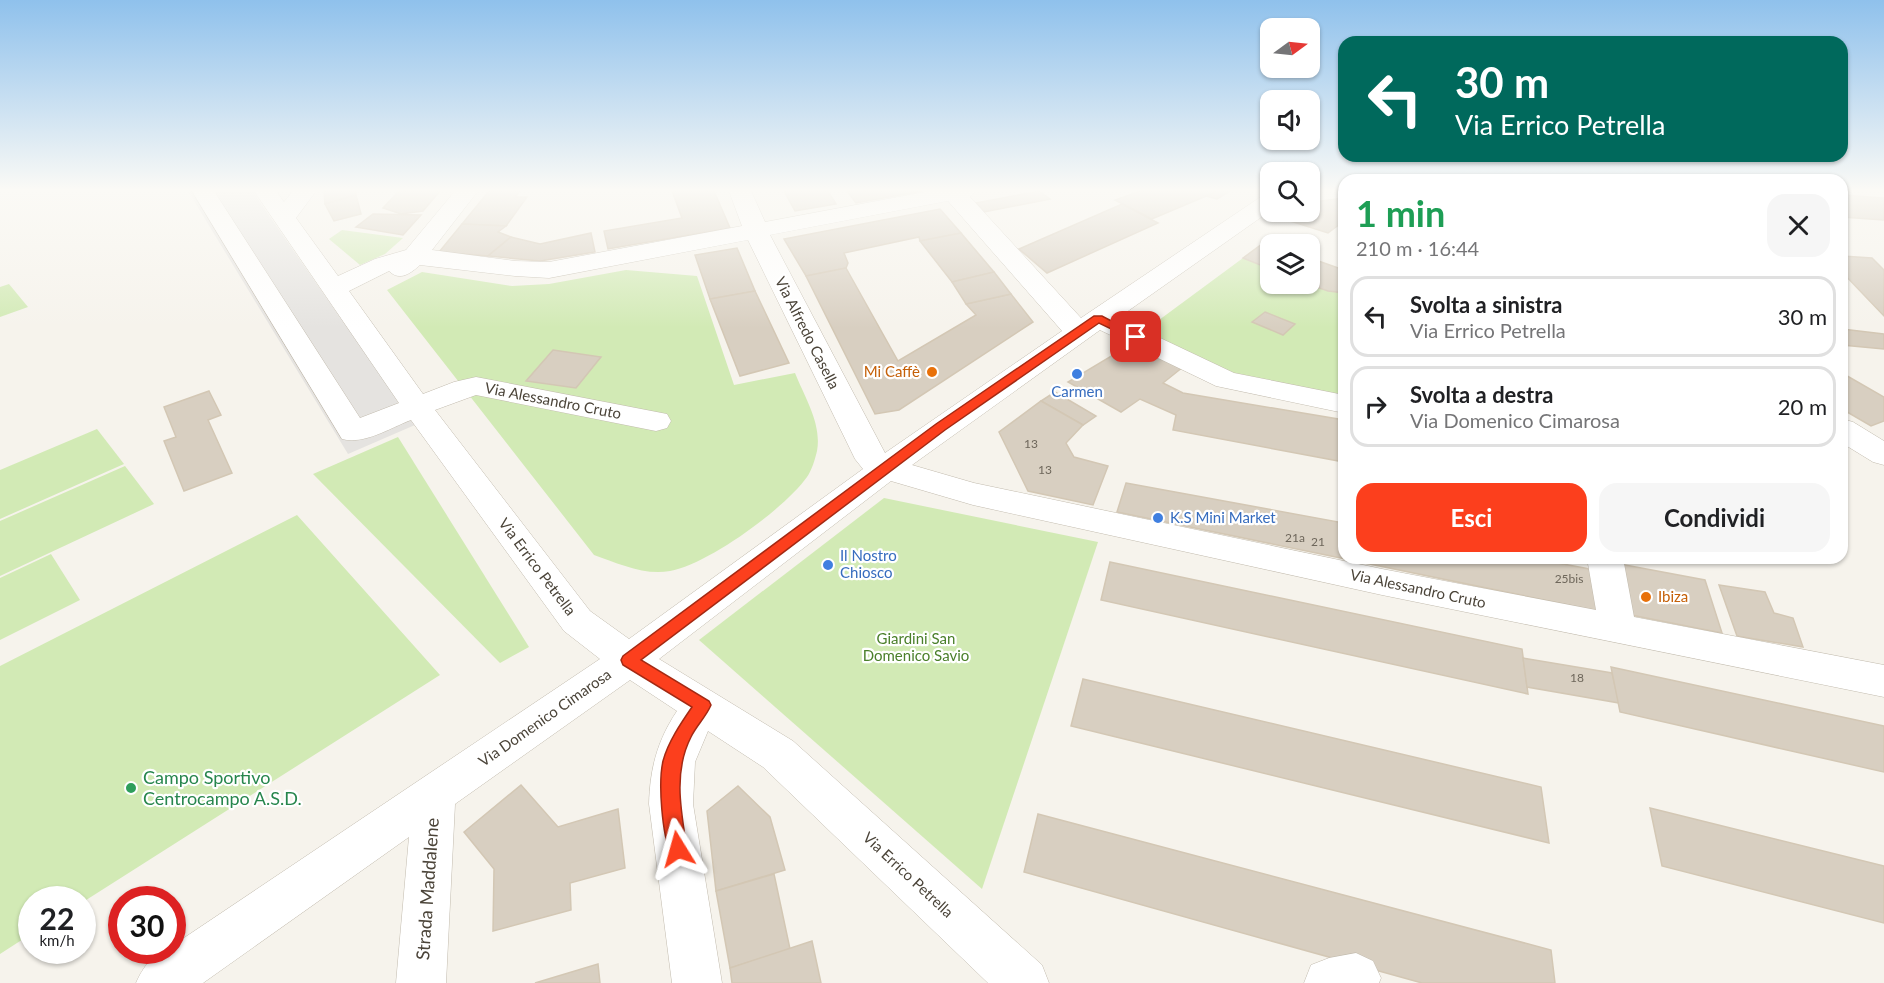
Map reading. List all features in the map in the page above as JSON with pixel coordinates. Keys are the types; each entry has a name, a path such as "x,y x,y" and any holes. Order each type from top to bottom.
{"street":[{"name":"Via Alessandro Cruto","path":"232,237 353,432 464,388 476,386 656,421"},
{"name":"Via Errico Petrella","path":"297,237 417,407 577,621 629,660 778,754 1024,983"},
{"path":"337,295 400,270 430,237"},
{"path":"414,257 528,271 549,270 720,237"},
{"name":"Via Alfredo Casella","path":"759,237 871,459 885,468"},
{"path":"1002,237 1089,326 1226,380 1338,403"},
{"name":"Via Domenico Cimarosa","path":"161,983 629,660 885,468 1218,237"},
{"path":"1848,433 1884,455"},
{"name":"Via Alessandro Cruto","path":"885,468 973,494 1382,582 1884,681"},
{"path":"1606,564 1618,630"},
{"path":"697,983 671,804 671,777 672,761 680,739 703,705"},
{"name":"Strada Maddalene","path":"421,983 434,795"}],"green space":[{"path":"332,237 403,238 385,254 360,265 329,239"},
{"path":"1243,258 1260,265 1260,294 1320,294 1320,288 1338,292 1338,403 1226,380 1136,337"},
{"path":"626,270 697,276 734,385 795,373 812,411 817,431 817,451 810,471 782,504 745,533 705,558 670,571 641,570 594,555 387,290 422,272 512,286 549,284"},
{"path":"9,284 28,307 0,317 0,287"},
{"path":"97,429 124,464 0,519 0,470"},
{"path":"398,437 529,647 500,663 313,474"},
{"path":"125,466 154,504 0,576 0,521"},
{"name":"Giardini San Domenico Savio","path":"884,498 1098,542 982,889 699,640"},
{"name":"Campo Sportivo Centrocampo A.S.D.","path":"297,515 440,675 96,894 96,886 18,886 18,942 0,954 0,666"},
{"path":"51,554 80,600 0,640 0,578"}],"shaded area":[{"path":"216,237 284,237 415,425 348,454"}],"building":[{"path":"451,237 511,237 488,256 439,252"},
{"path":"511,237 540,244 573,237 592,237 595,252 540,261 488,256"},
{"path":"605,237 678,237 608,249"},
{"path":"795,237 941,237 920,241 919,237 844,253 848,263 846,268 806,276 784,239"},
{"path":"941,237 964,237 994,272 952,282 920,241"},
{"path":"1047,237 1127,237 1047,273 1019,249"},
{"path":"1260,245 1260,265 1243,258"},
{"path":"737,248 755,291 710,299 695,255"},
{"path":"1848,256 1872,258 1884,270 1884,316 1848,278"},
{"path":"1320,262 1338,268 1338,292 1320,288"},
{"path":"846,268 898,361 976,315 966,304 1011,294 1033,322 899,410 875,414 806,276"},
{"path":"994,272 1011,294 966,304 952,282"},
{"path":"755,291 789,363 740,376 710,299"},
{"path":"1265,312 1295,324 1283,335 1252,322"},
{"path":"1848,330 1884,334 1884,349 1848,346"},
{"path":"1133,343 1183,367 1163,383 1183,393 1338,419 1338,461 1173,430 1176,415 1140,399 1121,412 1068,382"},
{"path":"553,350 601,357 576,388 526,381"},
{"path":"1848,376 1884,397 1884,421 1871,426 1848,413"},
{"path":"209,391 221,415 208,420 232,473 184,491 164,441 176,437 164,407"},
{"path":"1055,392 1096,416 1083,425 1041,401"},
{"path":"1041,401 1083,425 1066,443 1074,457 1108,466 1093,505 1028,491 999,432"},
{"path":"1126,483 1338,522 1338,557 1117,512"},
{"path":"1110,562 1522,649 1528,694 1101,600"},
{"path":"1370,564 1563,564 1600,571 1608,613"},
{"path":"1609,564 1705,580 1722,633 1621,613"},
{"path":"1719,585 1765,592 1774,613 1793,618 1803,647 1737,636"},
{"path":"1523,658 1612,673 1619,703 1527,687"},
{"path":"1611,667 1884,726 1884,772 1620,712"},
{"path":"1083,679 1541,787 1549,843 1071,726"},
{"path":"521,785 558,827 618,809 625,868 570,883 571,910 493,931 494,869 464,832"},
{"path":"738,786 770,817 785,870 716,891 707,811"},
{"path":"1650,808 1884,866 1884,923 1662,866"},
{"path":"1038,814 1551,950 1555,983 1422,983 1024,872"},
{"path":"774,874 790,949 730,968 716,891"},
{"path":"812,941 821,983 732,983 730,968"},
{"path":"598,964 600,983 535,983"}],"place":[{"name":"Mi Caffè","path":"932,372"},
{"name":"Carmen","path":"1077,374"},
{"name":"K.S Mini Market","path":"1158,518"},
{"name":"Il Nostro Chiosco","path":"828,565"},
{"name":"Ibiza","path":"1646,597"},
{"name":"Campo Sportivo Centrocampo A.S.D.","path":"131,788"}],"route":[{"path":"678,849 671,804 672,761 684,732 703,705 629,660 941,427 1098,319 1136,337"}]}
